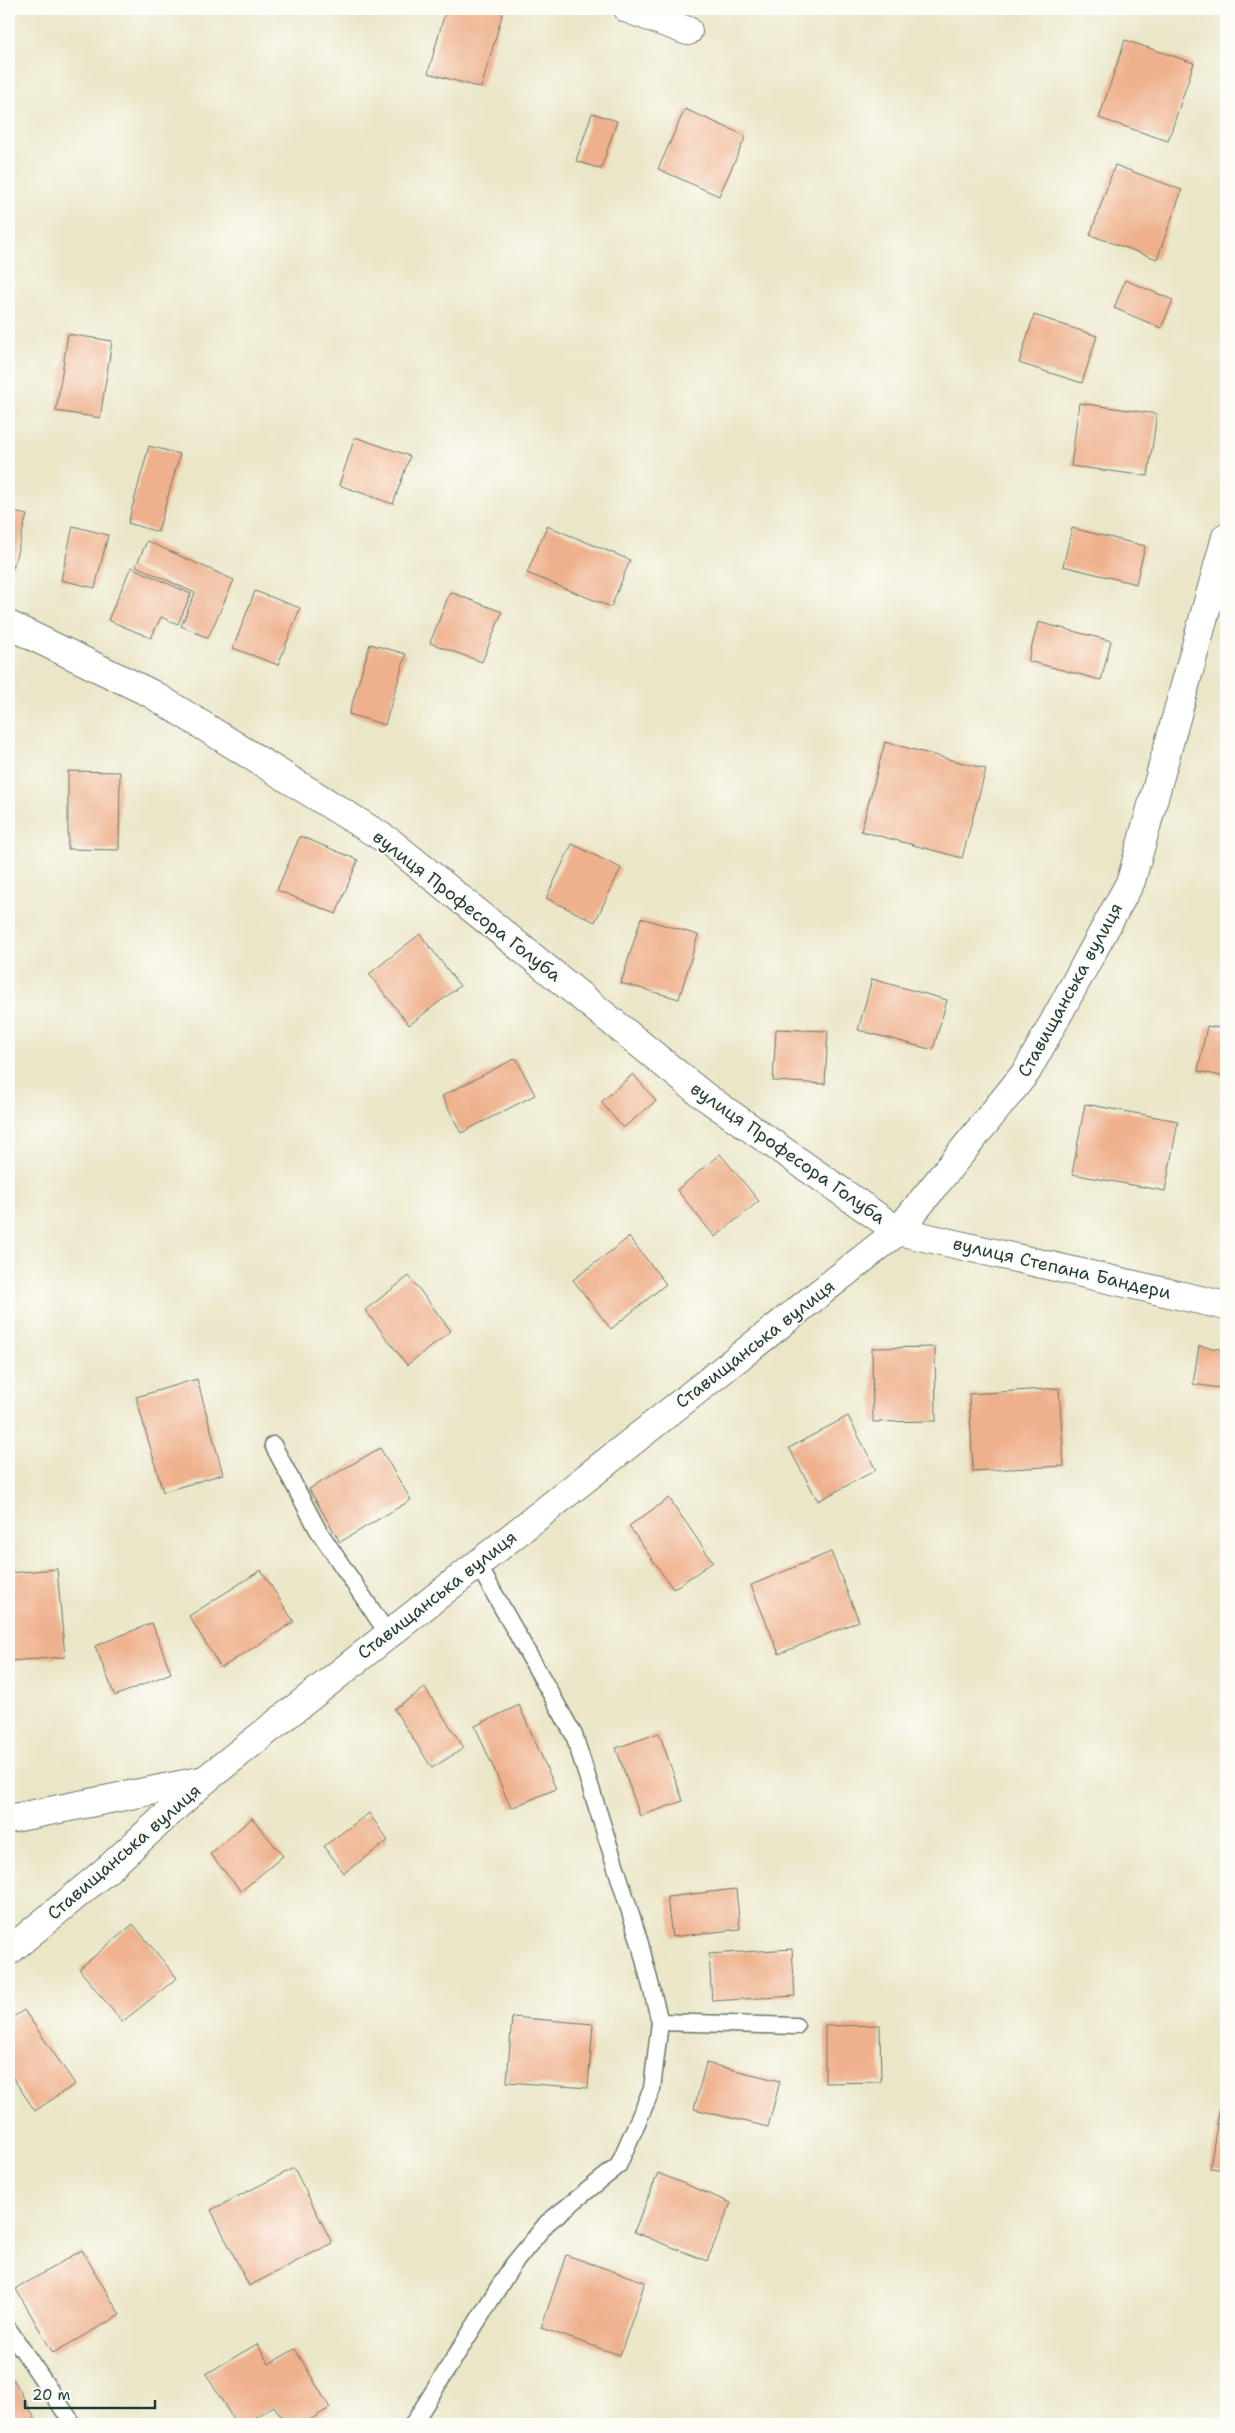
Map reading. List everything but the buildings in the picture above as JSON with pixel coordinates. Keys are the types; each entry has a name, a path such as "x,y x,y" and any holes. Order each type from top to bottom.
{"street":[{"path":"628,9 688,31"},
{"name":"Ставищанська вулиця","path":"9,1951 109,1868 205,1780 898,1231 1028,1071 1132,881 1226,537"},
{"name":"вулиця Професора Голуба","path":"9,625 152,694 390,842 703,1095 898,1231"},
{"name":"вулиця Степана Бандери","path":"898,1231 1226,1306"},
{"path":"9,1819 205,1780"}],"lane":[{"path":"273,1445 318,1530 388,1634"},
{"path":"413,2424 512,2266 547,2224 618,2166 652,2089 660,2022 639,1940 574,1735 477,1563"},
{"path":"660,2022 796,2026"},
{"path":"9,2330 73,2424"}]}
